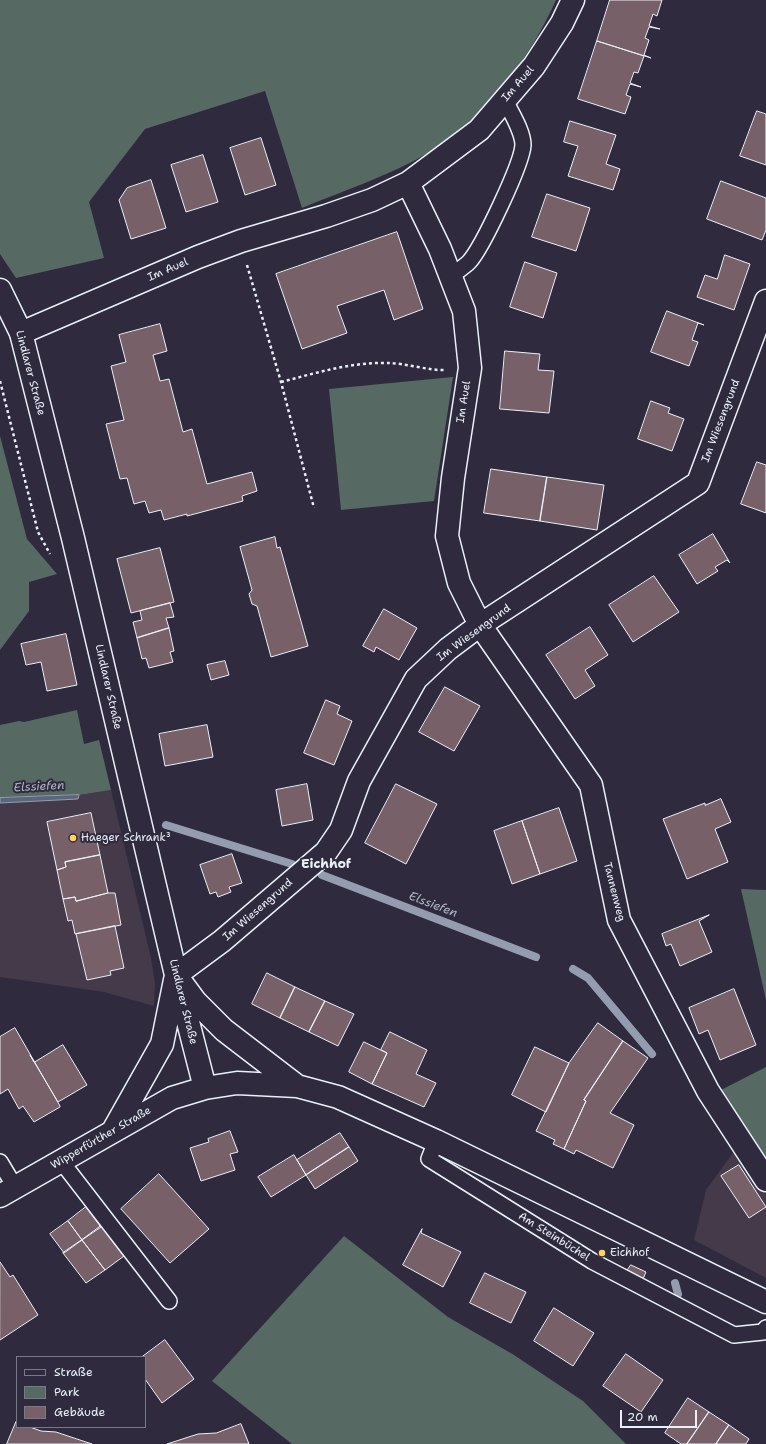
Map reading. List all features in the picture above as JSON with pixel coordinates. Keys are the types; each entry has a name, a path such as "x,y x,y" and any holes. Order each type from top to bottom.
{"street":[{"name":"Im Auel","path":"21,333 191,260 241,241 326,216 372,200 408,183 479,130 534,66 562,23 573,0"},
{"name":"Im Auel","path":"408,183 440,249 464,311 470,368 453,478 447,536 459,583 480,625"},
{"name":"Lindlarer Straße","path":"0,290 21,333 81,569 176,975 205,1088"},
{"name":"Im Wiesengrund","path":"176,975 222,941 326,852 341,830 358,781 416,679 448,649 480,625 698,483 766,300"},
{"name":"Tannenweg","path":"480,625 591,785 619,920 708,1091 766,1180"},
{"path":"176,975 195,1000 224,1030 297,1086 338,1097 436,1141 766,1302"},
{"path":"113,1131 162,1044 176,975"},
{"name":"Wipperfürther Straße","path":"8,1192 172,1098 205,1088 237,1083 297,1086"}],"lane":[{"path":"450,277 470,261 488,232 518,164 523,145 517,126 504,100"},
{"name":"Am Steinbüchel","path":"436,1141 428,1159 592,1261 734,1334 764,1332 766,1328"},
{"path":"61,1161 169,1301"},
{"path":"0,1162 8,1192"}],"path":[{"path":"241,241 282,382 314,508"},
{"path":"282,382 363,364 387,363 413,365 442,370 470,368"},
{"path":"0,381 38,532 61,574 81,569"}],"shaded area":[{"path":"111,790 151,958 155,983 154,1006 104,992 0,977 0,803 78,799 79,795"},
{"path":"735,1150 766,1195 766,1278 694,1240 706,1190"}],"green space":[{"path":"0,0 556,0 533,44 519,65 488,105 450,138 430,152 400,168 302,208 265,91 145,129 89,202 104,258 16,278 0,254"},
{"path":"453,377 434,501 341,510 329,389"},
{"path":"0,436 27,539 57,574 29,582 29,611 0,650"},
{"path":"77,710 84,744 99,740 111,790 79,795 0,798 0,725 19,721 24,722"},
{"path":"741,889 766,890 766,1000"},
{"path":"766,1067 766,1173 717,1092"},
{"path":"344,1236 448,1317 514,1355 583,1401 626,1444 292,1444 212,1381"}],"water":[{"path":"79,795 78,799 0,803 0,798"}],"building":[{"path":"610,0 662,0 657,16 653,14 649,26 660,29 649,27 645,38 649,40 644,55 651,58 597,41"},
{"path":"597,41 644,56 638,73 634,72 630,83 641,87 630,84 626,95 631,97 625,114 578,99"},
{"path":"757,111 766,114 766,165 740,156"},
{"path":"570,121 616,135 606,164 620,169 613,190 568,176 578,146 564,142"},
{"path":"261,138 276,185 245,195 230,148"},
{"path":"203,155 218,202 186,212 171,165"},
{"path":"151,180 166,228 131,239 119,200 127,188"},
{"path":"721,181 766,198 766,230 762,240 707,219"},
{"path":"547,194 590,208 576,251 532,237"},
{"path":"397,232 423,309 394,320 384,290 337,306 347,333 302,349 276,274"},
{"path":"725,255 750,264 734,310 697,297 705,275 717,279"},
{"path":"525,262 557,273 543,318 510,307"},
{"path":"667,311 704,325 698,323 692,340 698,342 689,366 651,352"},
{"path":"160,324 167,351 153,355 160,381 169,379 183,432 192,429 207,484 252,472 257,491 242,496 243,501 187,516 187,514 164,520 161,510 149,513 145,501 134,504 127,478 120,479 106,424 124,420 111,366 126,362 119,335"},
{"path":"505,351 540,354 538,370 554,371 549,413 500,409"},
{"path":"651,401 670,408 668,413 684,419 672,451 638,439"},
{"path":"757,462 766,465 766,513 741,504"},
{"path":"491,469 547,477 540,521 484,513"},
{"path":"547,477 604,485 597,530 540,521"},
{"path":"713,534 730,563 727,560 715,567 718,571 697,584 679,555"},
{"path":"275,537 277,548 280,547 308,646 271,657 257,606 252,604 249,594 252,590 240,547"},
{"path":"160,548 174,602 131,613 117,559"},
{"path":"654,576 679,612 633,642 609,605"},
{"path":"170,603 174,617 166,618 169,628 137,638 133,622 142,620 140,611"},
{"path":"384,609 417,628 399,660 376,647 374,652 363,646"},
{"path":"590,627 608,655 585,670 595,686 575,699 546,655"},
{"path":"169,628 174,651 170,652 173,662 149,668 146,658 142,659 137,638"},
{"path":"66,634 77,685 47,691 41,662 26,665 21,644"},
{"path":"225,661 229,675 211,680 207,665"},
{"path":"445,687 480,706 454,751 419,732"},
{"path":"326,700 340,706 337,714 352,721 334,765 304,753"},
{"path":"207,725 213,757 165,766 159,734"},
{"path":"307,784 313,820 282,826 276,790"},
{"path":"396,784 437,804 406,864 365,843"},
{"path":"721,799 731,822 715,829 728,862 687,879 663,819 705,803 705,805"},
{"path":"559,808 577,861 540,874 522,821"},
{"name":"Haeger Schrank³","path":"91,813 100,855 65,862 66,867 57,870 47,822"},
{"path":"522,821 540,874 512,884 494,831"},
{"path":"232,854 242,883 229,887 231,892 218,897 216,892 210,894 200,865"},
{"path":"100,855 108,893 76,901 75,897 63,899 57,870 66,867 65,862"},
{"path":"108,893 115,893 121,925 75,934 72,920 68,921 63,899 75,897 76,901"},
{"path":"709,915 699,921 712,952 680,966 671,944 666,946 662,934"},
{"path":"115,926 124,968 110,971 111,975 87,980 76,934"},
{"path":"267,973 295,987 280,1018 252,1004"},
{"path":"295,987 325,1001 309,1032 280,1018"},
{"path":"734,989 756,1045 720,1060 708,1030 699,1034 689,1008"},
{"path":"325,1001 354,1014 338,1046 309,1032"},
{"path":"598,1023 623,1041 584,1100 586,1101 564,1149 553,1144 555,1140 536,1131 569,1063"},
{"path":"15,1028 60,1106 34,1122 23,1106 19,1109 8,1089 0,1094 0,1037"},
{"path":"390,1032 427,1050 416,1074 436,1083 424,1107 372,1084 387,1053 381,1050"},
{"path":"623,1041 648,1058 610,1113 634,1125 613,1168 576,1150 574,1154 564,1149 586,1101 584,1100"},
{"path":"364,1042 387,1053 372,1084 349,1072"},
{"path":"63,1045 87,1085 58,1102 34,1062"},
{"path":"535,1047 569,1063 546,1112 512,1095"},
{"path":"230,1131 238,1152 230,1154 235,1170 201,1181 190,1148 209,1142 208,1139"},
{"path":"340,1133 349,1147 306,1175 297,1160"},
{"path":"349,1147 358,1161 315,1189 306,1175"},
{"path":"294,1155 306,1175 271,1197 258,1177"},
{"path":"739,1165 766,1207 749,1218 721,1176"},
{"path":"159,1174 209,1229 170,1263 121,1209"},
{"path":"86,1207 101,1227 82,1240 68,1221"},
{"path":"68,1221 82,1240 64,1253 50,1234"},
{"path":"101,1226 124,1256 105,1270 82,1240"},
{"path":"422,1229 421,1233 461,1252 443,1287 403,1265"},
{"path":"82,1240 105,1270 86,1283 63,1253"},
{"path":"0,1262 10,1277 13,1275 38,1315 0,1340"},
{"path":"631,1265 646,1272 643,1279 627,1271"},
{"path":"485,1273 526,1292 511,1323 470,1303"},
{"path":"554,1308 594,1333 573,1366 534,1341"},
{"path":"165,1340 194,1379 162,1403 146,1380 146,1356 143,1356"},
{"path":"626,1354 663,1380 641,1412 603,1386"},
{"path":"688,1398 709,1412 687,1444 681,1444 665,1433"},
{"path":"709,1412 729,1425 716,1444 687,1444"},
{"path":"16,1422 16,1428 33,1428 41,1431 56,1432 92,1444 7,1444"},
{"path":"241,1424 249,1444 167,1444 198,1434 216,1433"},
{"path":"729,1425 749,1439 746,1444 716,1444"}],"waterway":[{"name":"Elssiefen","path":"166,825 292,864"},
{"name":"Elssiefen","path":"322,875 536,957"},
{"name":"Elssiefen","path":"573,969 588,978 652,1054"},
{"name":"Elssiefen","path":"675,1283 678,1294"}],"place":[{"name":"Haeger Schrank³","path":"73,838"},
{"name":"Eichhof","path":"602,1253"}],"district":[{"name":"Eichhof","path":"326,865"}]}
